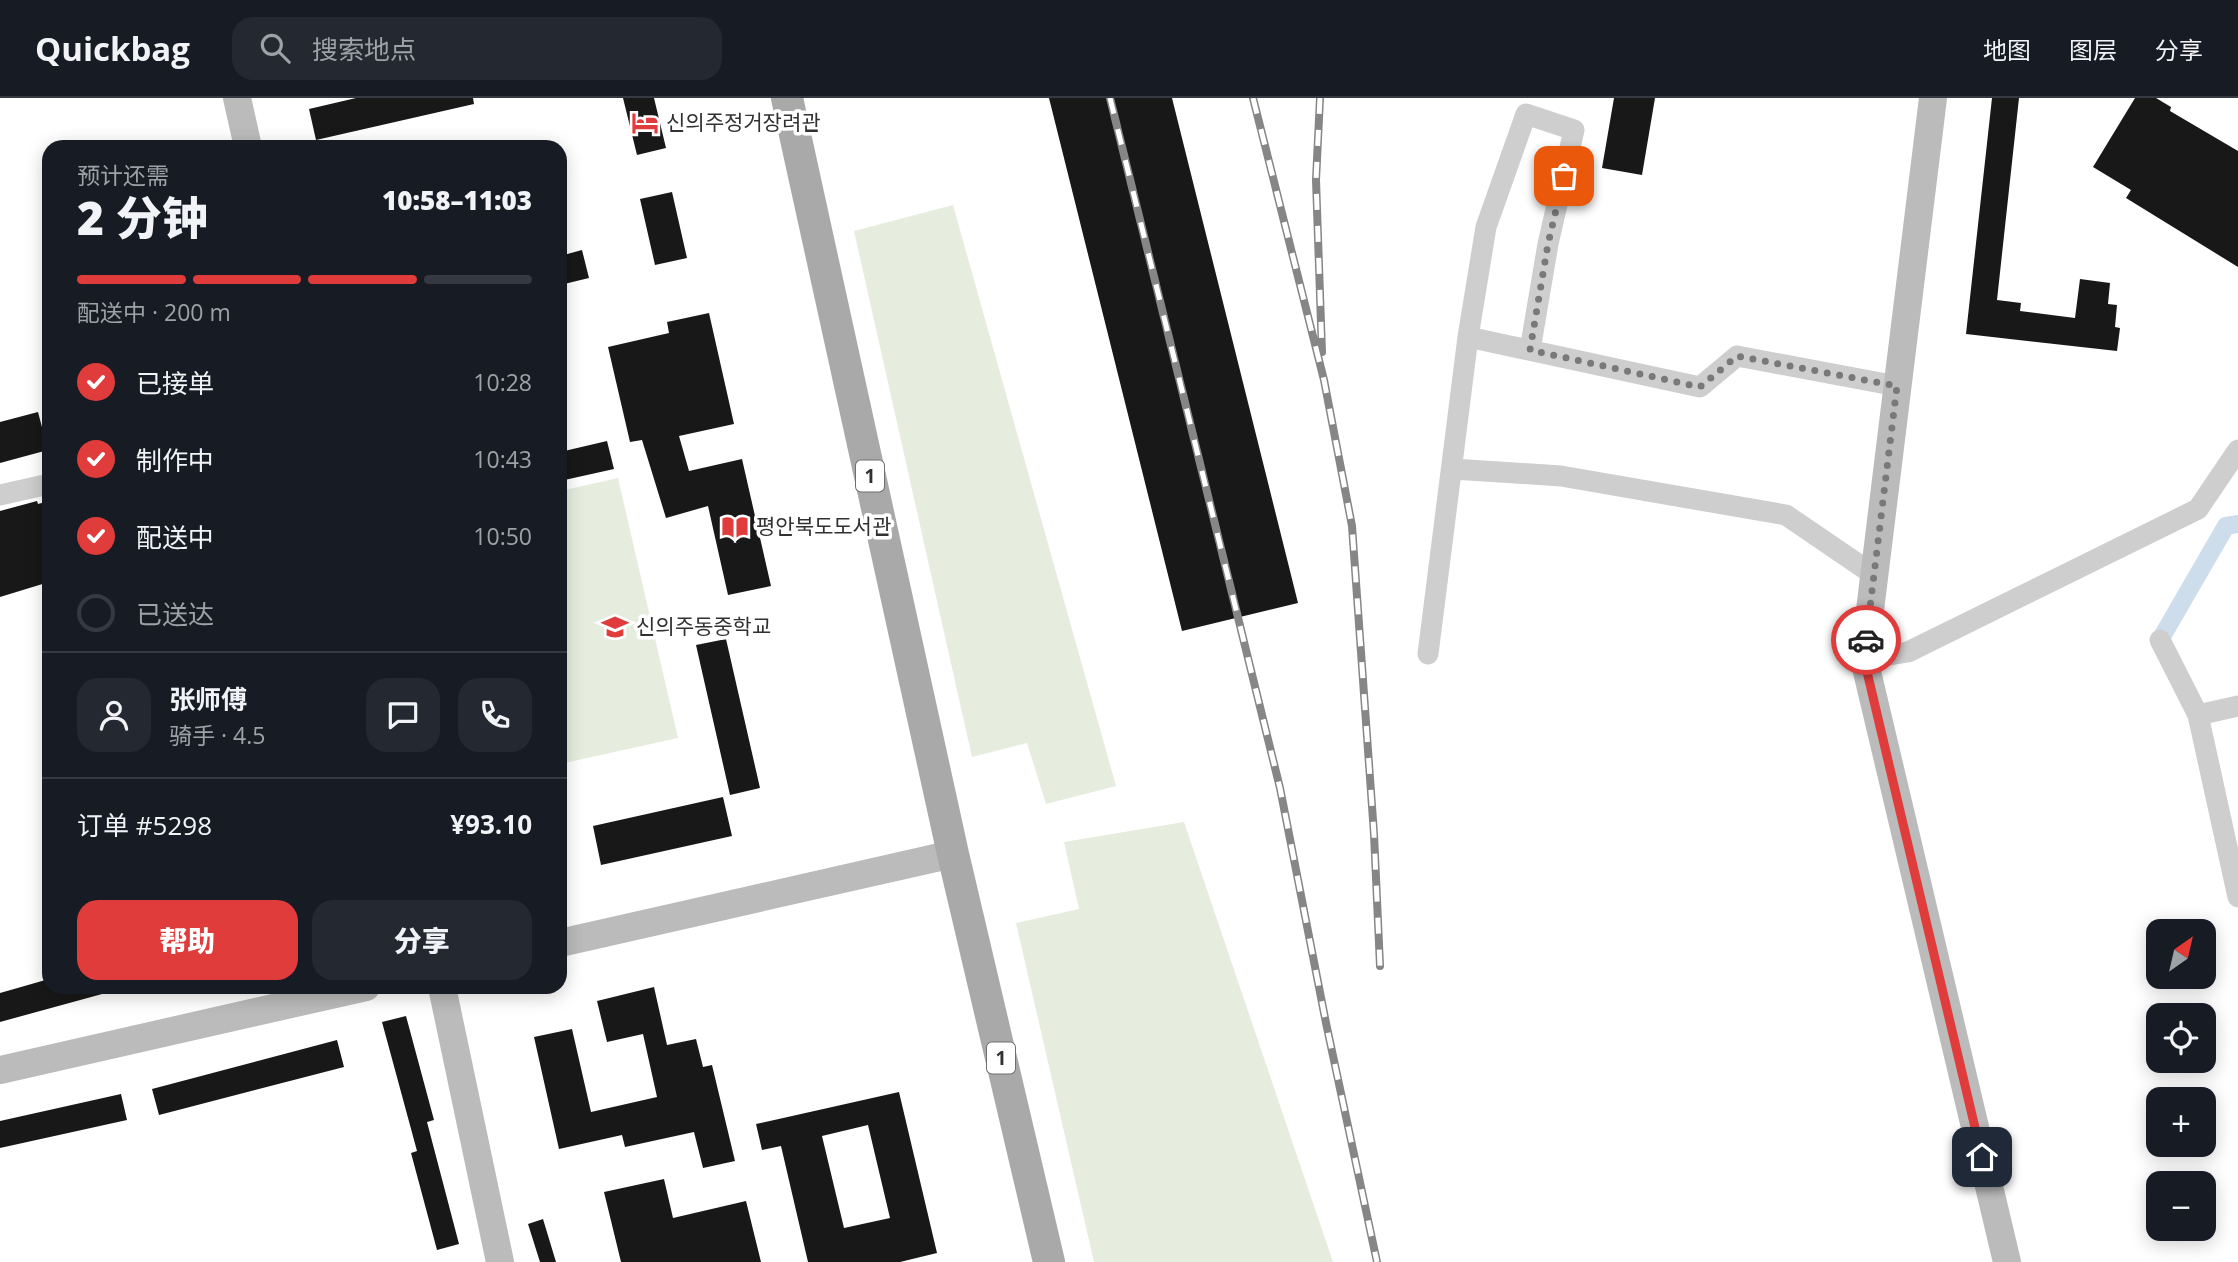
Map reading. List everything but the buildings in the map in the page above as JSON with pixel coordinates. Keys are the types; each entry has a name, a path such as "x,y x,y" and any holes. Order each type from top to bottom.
{"main road":[{"name":"1","path":"787,98 953,854 1049,1262"}],"street":[{"path":"237,98 246,140"},
{"path":"1933,98 1864,659 2007,1262"},
{"path":"1428,654 1468,337 1486,227 1526,114 1574,130 1548,244 1530,350"},
{"path":"1468,337 1700,387 1737,356 1897,386"},
{"path":"1864,659 1908,652 2198,509 2238,450"},
{"path":"1453,469 1561,476 1786,515 1874,575"},
{"path":"0,495 42,486"},
{"path":"2160,640 2198,715 2238,897"},
{"path":"2198,715 2238,706"},
{"path":"567,941 953,854"},
{"path":"0,1070 335,994"},
{"path":"443,994 500,1262"}],"shaded area":[{"path":"953,205 1116,786 1046,804 1027,743 972,757 854,231"},
{"name":"신의주동중학교","path":"618,478 678,738 567,762 567,489"},
{"path":"1184,822 1333,1262 1094,1262 1016,923 1079,909 1064,842"}],"waterway":[{"path":"2160,640 2226,526 2238,524"}],"railway":[{"path":"1110,98 1280,788 1377,1262"},
{"path":"1253,98 1324,380 1352,526 1374,834 1380,966"},
{"path":"1320,98 1316,180 1322,352"}],"way so far":[{"path":"1564,176 1548,244 1530,350 1700,387 1737,356 1897,386 1866,640"}],"place":[{"name":"신의주정거장려관","path":"645,123"},
{"name":"평안북도도서관","path":"735,527"},
{"name":"신의주동중학교","path":"615,627"}],"route":[{"path":"1866,640 1864,659 1982,1157"}]}
